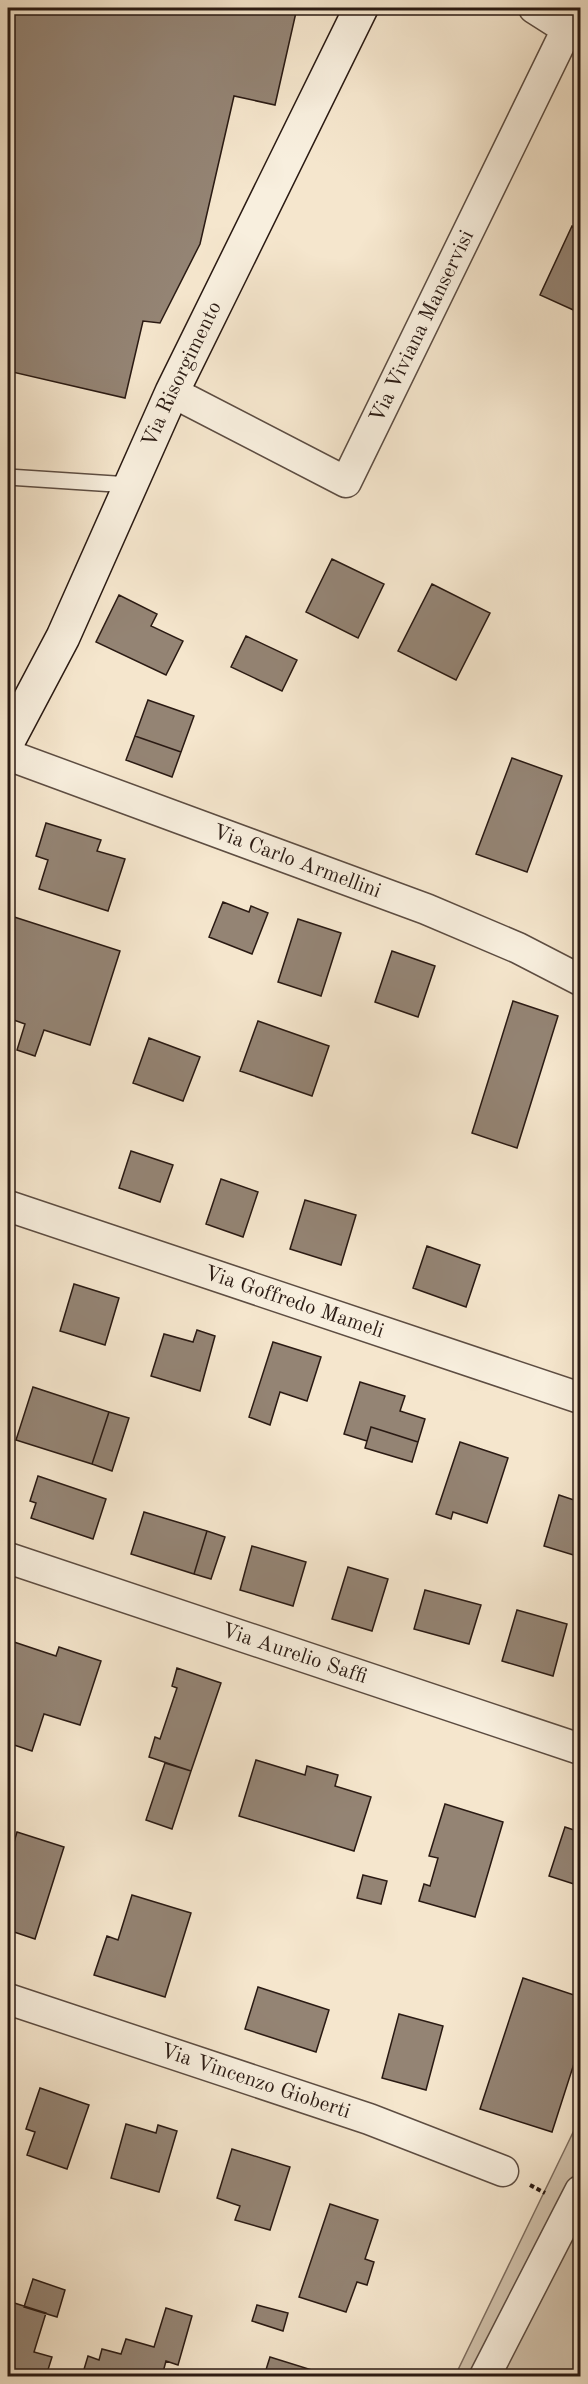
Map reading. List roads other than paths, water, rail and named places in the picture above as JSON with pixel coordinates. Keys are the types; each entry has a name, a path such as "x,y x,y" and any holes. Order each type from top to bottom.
{"street":[{"name":"Via Risorgimento","path":"8,741 63,637 172,392 362,8"},
{"name":"Via Viviana Manservisi","path":"172,392 346,482 567,28 534,8"},
{"name":"Via Carlo Armellini","path":"8,755 426,909 518,948 580,980"},
{"name":"Via Goffredo Mameli","path":"8,1206 580,1398"},
{"name":"Via Aurelio Saffi","path":"8,1558 580,1749"},
{"name":"Via Vincenzo Gioberti","path":"8,1999 369,2119 503,2171"},
{"path":"485,2376 576,2199"}],"lane":[{"path":"8,477 130,485"}]}
